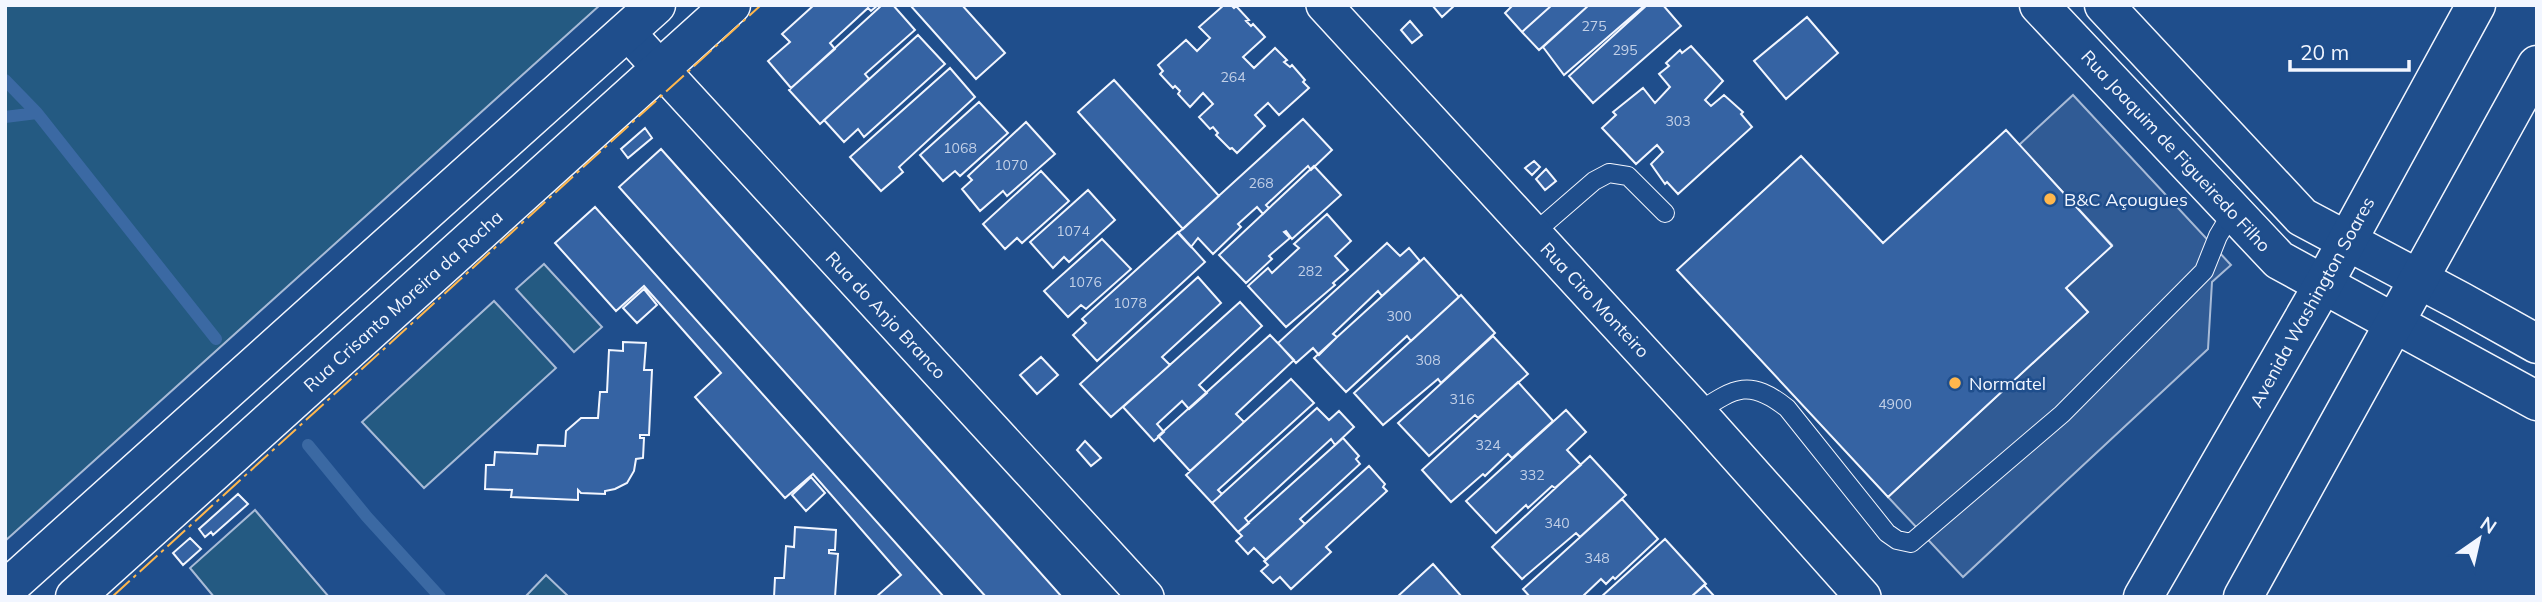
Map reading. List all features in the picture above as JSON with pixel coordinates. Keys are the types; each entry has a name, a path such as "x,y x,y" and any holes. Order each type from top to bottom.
{"main road":[{"path":"5,590 656,5"},
{"name":"Rua Crisanto Moreira da Rocha","path":"75,597 731,5"},
{"name":"Rua Joaquim de Figueiredo Filho","path":"2039,5 2279,260 2537,401"},
{"path":"2104,5 2302,217 2537,344"},
{"name":"Avenida Washington Soares","path":"2143,597 2323,285 2476,5"},
{"path":"2243,597 2537,65"}],"street":[{"name":"Rua Ciro Monteiro","path":"1324,5 1698,412 1863,597"},
{"name":"Rua do Anjo Branco","path":"626,32 1146,597"}],"lane":[{"path":"1534,233 1594,181 1609,173 1628,176 1665,213"},
{"path":"1698,412 1724,395 1744,389 1761,390 1770,394 1787,408 1887,533 1898,540 1912,543 2062,414 2204,271 2218,236 2233,211"}],"shaded area":[{"path":"5,5 600,5 5,541"},
{"path":"2073,95 2231,265 2212,282 2208,349 1963,577 1888,497 2088,312 2066,288 2112,245 2019,145"},
{"path":"544,264 602,327 574,352 516,289"},
{"path":"494,301 556,368 424,488 362,422"},
{"path":"255,510 329,597 214,597 190,568"},
{"path":"546,575 569,597 525,597"}],"building":[{"path":"814,5 878,5 871,11 868,8 830,43 835,49 791,88 768,61 790,42 782,34"},
{"path":"882,5 893,5 915,30 865,74 869,79 820,124 789,90"},
{"path":"910,5 962,5 1005,53 976,79"},
{"path":"1224,5 1234,8 1236,6 1249,20 1246,21 1251,26 1253,24 1265,37 1243,57 1254,68 1275,48 1287,60 1284,62 1290,67 1292,65 1309,88 1279,115 1268,103 1255,115 1265,126 1237,153 1216,135 1218,133 1213,127 1210,129 1199,117 1213,104 1203,93 1190,107 1178,94 1180,91 1175,86 1173,88 1160,74 1163,71 1158,65 1186,40 1197,51 1210,38 1199,27"},
{"path":"1432,5 1455,5 1442,17"},
{"path":"1513,5 1552,5 1522,32 1505,13"},
{"path":"1552,5 1589,5 1539,50 1522,32"},
{"path":"1589,5 1645,5 1564,75 1543,47"},
{"path":"1647,5 1663,5 1681,26 1593,103 1569,76"},
{"path":"1807,17 1838,53 1786,99 1754,61"},
{"path":"1410,21 1422,35 1412,43 1401,30"},
{"path":"918,35 945,64 864,137 858,129 844,142 824,120"},
{"path":"1691,46 1723,81 1705,100 1711,106 1724,95 1743,112 1741,114 1752,127 1678,194 1667,182 1665,184 1651,164 1663,152 1657,145 1636,164 1602,128 1616,115 1613,112 1643,88 1655,103 1670,87 1659,74 1669,66 1666,63 1680,50 1682,53"},
{"path":"950,68 975,97 899,167 903,172 881,191 850,157"},
{"path":"1114,80 1219,196 1183,229 1078,112"},
{"path":"979,102 1008,133 960,176 955,171 943,181 920,155"},
{"path":"1303,119 1332,150 1311,170 1308,166 1266,205 1269,208 1263,214 1257,207 1238,224 1241,227 1213,254 1198,238 1191,247 1178,233"},
{"path":"1026,122 1055,154 1007,196 1003,191 980,211 962,189 972,180 968,176"},
{"path":"645,128 652,138 628,158 621,149"},
{"path":"2006,130 2112,246 2066,288 2088,312 1888,497 1677,270 1801,156 1883,243"},
{"path":"661,149 1062,597 986,597 619,187"},
{"path":"1534,161 1540,167 1532,175 1525,168"},
{"path":"1314,166 1341,195 1292,239 1284,232 1290,238 1269,256 1272,259 1246,283 1219,255"},
{"path":"1546,169 1556,181 1545,190 1536,179"},
{"path":"1041,171 1069,201 1022,243 1017,238 1005,249 983,224"},
{"path":"1088,190 1115,220 1069,262 1064,257 1053,268 1030,242"},
{"path":"595,207 944,597 876,597 901,575 813,474 785,498 695,397 721,373 644,286 616,311 555,243"},
{"path":"1327,214 1351,241 1335,256 1348,270 1333,283 1335,285 1286,327 1248,286 1268,268 1272,273 1299,248 1294,244"},
{"path":"1178,232 1205,262 1097,361 1073,335 1086,323 1082,319"},
{"path":"1102,239 1131,269 1086,309 1081,305 1068,317 1044,291"},
{"path":"1387,243 1400,256 1409,248 1420,261 1382,296 1378,291 1333,334 1337,337 1319,355 1313,348 1296,363 1278,343"},
{"path":"1424,258 1459,297 1411,341 1407,336 1346,392 1314,358"},
{"path":"1198,277 1221,303 1162,357 1170,365 1111,417 1080,384"},
{"path":"644,289 657,305 637,323 623,308"},
{"path":"1461,295 1495,333 1441,383 1438,379 1383,425 1354,393"},
{"path":"1240,302 1262,326 1199,385 1207,393 1189,409 1182,401 1157,424 1164,432 1154,441 1123,407"},
{"path":"1270,335 1294,360 1236,414 1244,422 1190,471 1158,436"},
{"path":"1493,336 1528,374 1478,418 1475,415 1429,456 1398,423"},
{"path":"623,342 646,343 644,370 652,370 649,435 640,435 640,438 644,438 643,458 636,459 634,471 627,483 605,491 605,494 581,493 578,490 578,500 511,497 512,490 485,489 486,465 494,465 495,452 537,454 538,445 565,446 566,431 581,418 598,418 600,392 607,392 609,350 623,351"},
{"path":"1041,357 1058,375 1037,394 1020,375"},
{"path":"1291,379 1314,403 1218,490 1222,494 1212,503 1186,475"},
{"path":"1518,382 1553,421 1512,458 1508,454 1451,502 1422,470"},
{"path":"1317,408 1329,420 1339,411 1354,427 1335,445 1331,439 1245,518 1249,523 1238,532 1212,503"},
{"path":"1566,410 1586,432 1567,450 1581,465 1528,508 1526,505 1496,533 1466,501"},
{"path":"1343,438 1359,456 1356,459 1360,464 1300,519 1305,524 1266,560 1254,548 1248,554 1236,541 1242,536 1238,532"},
{"path":"1085,441 1101,458 1091,466 1077,450"},
{"path":"1590,456 1626,495 1580,537 1576,533 1522,579 1492,547"},
{"path":"1369,466 1385,484 1383,487 1387,491 1326,547 1331,552 1291,589 1280,577 1273,583 1261,571 1268,565 1264,561"},
{"path":"811,477 825,493 806,511 792,495"},
{"path":"238,494 248,504 213,535 211,532 205,537 199,529"},
{"path":"1622,499 1658,539 1615,579 1613,577 1606,584 1601,579 1582,597 1530,597 1523,589"},
{"path":"795,527 836,530 835,550 829,550 829,553 838,554 835,597 774,597 775,578 784,578 786,546 794,547"},
{"path":"190,538 201,549 183,565 173,553"},
{"path":"1665,539 1706,584 1691,597 1601,597"},
{"path":"1433,564 1462,597 1397,597"},
{"path":"1704,585 1715,597 1691,597"}],"waterway":[{"path":"5,80 37,113"},
{"path":"5,117 37,113 216,339"},
{"path":"308,445 367,517 440,597"}],"power":[{"path":"112,597 761,5"}],"place":[{"name":"B&C Açougues","path":"2050,199"},
{"name":"Normatel","path":"1955,383"}]}
